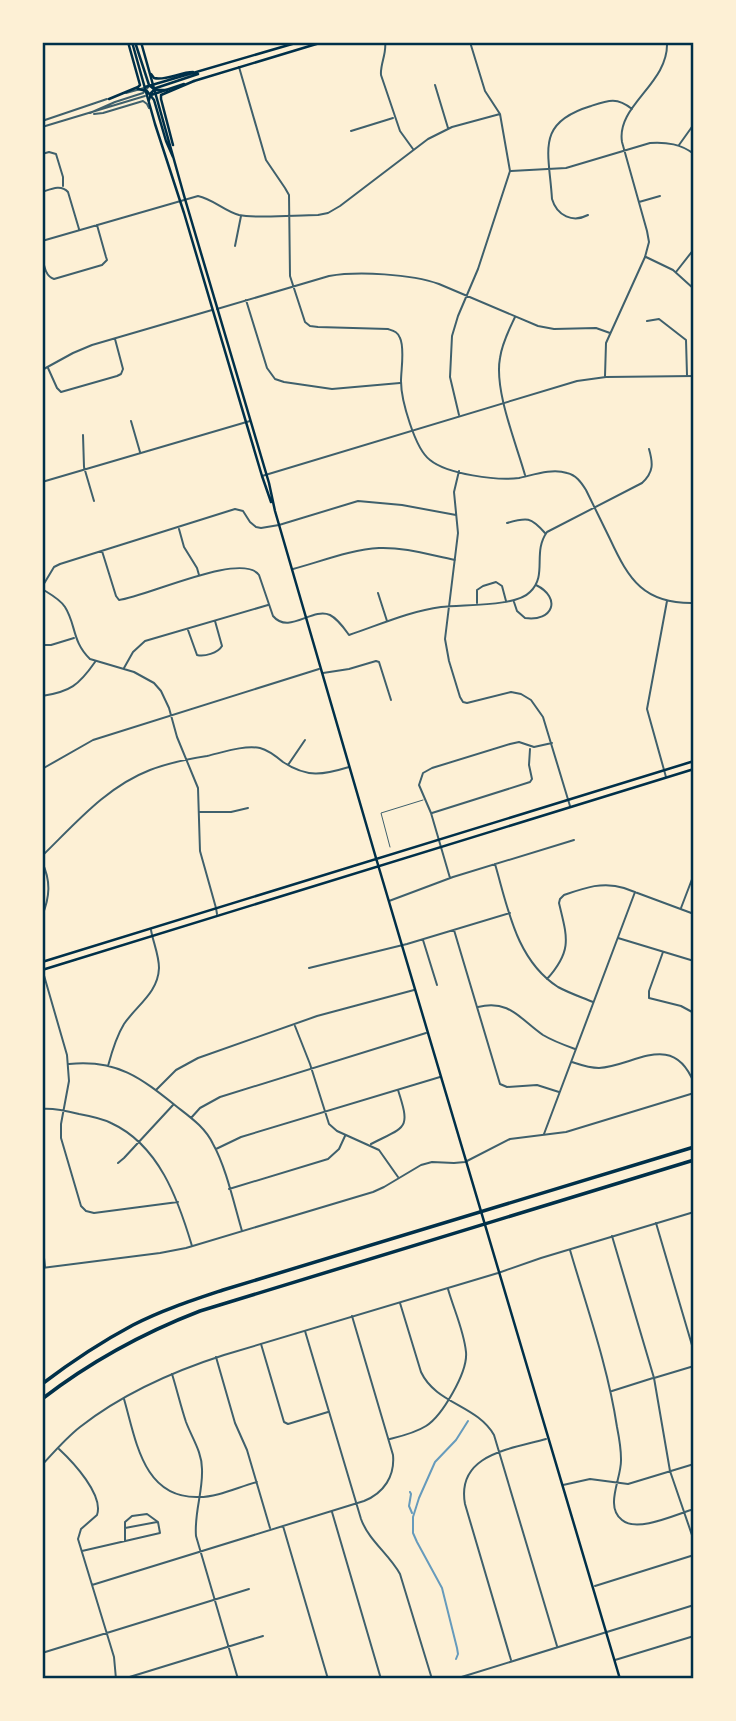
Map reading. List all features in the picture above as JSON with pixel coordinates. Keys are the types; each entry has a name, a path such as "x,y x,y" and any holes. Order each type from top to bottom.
{"highway":[{"path":"42,1384 115,1335 178,1306 694,1147"},
{"path":"42,1399 142,1336 224,1303 694,1160"}],"main road":[{"path":"131,42 175,158"},
{"path":"109,99 139,85 131,42"},
{"path":"141,42 150,72 153,118 275,511"},
{"path":"150,91 207,69 299,42"},
{"path":"138,89 167,90 323,42"},
{"path":"239,67 240,63 254,56"},
{"path":"226,70 234,65 234,62"},
{"path":"150,91 207,69"},
{"path":"150,72 159,80 184,72 196,73"},
{"path":"194,81 165,92 161,97 178,170 220,308 320,668 620,1679"},
{"path":"150,91 178,170"},
{"path":"42,962 694,761"},
{"path":"42,970 694,769"}],"street":[{"path":"385,42 381,73 400,131 413,150"},
{"path":"460,416 450,382 450,347 456,320 479,265 510,171 500,114 485,91 470,42"},
{"path":"606,377 605,349 645,257 649,237 624,151 621,129 663,66 667,55 667,42"},
{"path":"239,67 266,160 288,193 290,273 305,322 310,326 388,329 396,332 402,344 402,396 419,448 429,459 440,466 494,479 526,477 556,471 569,473 583,485 630,577 650,594 667,601 694,603"},
{"path":"435,85 449,128"},
{"path":"43,121 138,89"},
{"path":"84,116 150,91"},
{"path":"588,215 571,218 563,215 557,210 552,199 549,142 551,133 558,122 577,110 613,100 625,103 632,109"},
{"path":"42,127 143,101 153,118"},
{"path":"42,241 196,196 241,215 321,214 334,210 428,139 449,128 500,114"},
{"path":"351,131 395,117"},
{"path":"678,145 694,124"},
{"path":"510,171 571,167 650,143 678,145 694,154"},
{"path":"42,154 56,154 63,177 62,187"},
{"path":"42,192 59,187 68,192 79,230"},
{"path":"639,202 660,196"},
{"path":"236,246 241,215"},
{"path":"42,256 47,274 54,279 102,265 107,260 97,225"},
{"path":"677,272 694,249"},
{"path":"645,257 677,272 694,289"},
{"path":"42,370 73,352 114,338 334,275 399,276 433,282 547,328 596,328 610,333"},
{"path":"247,300 267,368 275,379 332,389 401,383"},
{"path":"515,317 502,346 499,379 526,477"},
{"path":"647,321 659,319 686,340 687,376"},
{"path":"47,367 61,392 117,376 123,369 114,338"},
{"path":"262,476 577,381 606,377 694,376"},
{"path":"131,421 140,453"},
{"path":"42,482 251,421"},
{"path":"83,435 85,469 94,501"},
{"path":"102,551 119,600 224,570 254,569 259,575 273,616 280,623 286,624 326,613 340,623 349,635 426,609 514,601 527,595 536,585 539,576 540,547 546,534 645,480 652,468 649,449"},
{"path":"460,471 454,492 458,533 445,639 460,697 467,704 506,692 521,694 531,700 541,713 571,807"},
{"path":"217,915 201,857 198,788 161,691 154,682 134,671 95,661 85,654 75,638 64,605 42,588 57,565 235,509 243,511 256,527 265,528 358,501 386,502 456,515"},
{"path":"507,523 529,519 546,534"},
{"path":"178,527 184,547 199,576"},
{"path":"292,570 377,548 394,548 455,560"},
{"path":"477,604 477,590 496,582 502,586 506,601"},
{"path":"514,601 517,611 525,618 537,618 547,614 551,608 551,598 546,590 536,585"},
{"path":"378,593 387,622"},
{"path":"667,601 647,709 667,778"},
{"path":"123,669 133,652 145,641 269,605"},
{"path":"187,629 197,655 201,656 220,650 222,646 215,621"},
{"path":"42,645 75,638"},
{"path":"42,696 71,688 95,661"},
{"path":"322,673 379,662 391,700"},
{"path":"42,769 93,740 320,668"},
{"path":"288,765 305,740"},
{"path":"450,878 421,791 421,776 428,769 510,744 525,743 531,747 539,747 552,743"},
{"path":"430,813 530,782 531,747"},
{"path":"42,856 97,802 118,786 150,770 234,750 261,748 299,771 328,773 349,767"},
{"path":"199,812 231,813 248,808"},
{"path":"389,901 450,878 574,840"},
{"path":"42,862 49,889 42,916"},
{"path":"495,864 524,952 547,979 564,990 594,1002"},
{"path":"681,909 694,874"},
{"path":"547,979 560,962 565,948 566,932 559,903 562,897 600,885 617,886 694,914"},
{"path":"544,1135 635,892"},
{"path":"309,968 510,914"},
{"path":"108,1067 121,1030 150,995 157,981 158,960 150,928"},
{"path":"454,930 500,1084 506,1087 541,1086 560,1092"},
{"path":"618,937 694,961"},
{"path":"423,939 437,985"},
{"path":"663,952 649,998 681,1006 694,1013"},
{"path":"42,970 64,1041 68,1064 62,1142 83,1209 94,1213 178,1202"},
{"path":"156,1090 172,1073 189,1062 340,1009 415,990"},
{"path":"477,1007 492,1005 509,1009 544,1035 576,1049"},
{"path":"294,1024 331,1126 381,1152 399,1177"},
{"path":"191,1118 200,1108 220,1097 428,1032"},
{"path":"571,1061 599,1068 648,1055 665,1055 686,1068 694,1083"},
{"path":"68,1064 89,1063 135,1075 191,1118 207,1134 216,1149 242,1232"},
{"path":"216,1149 241,1137 440,1077"},
{"path":"370,1144 398,1130 404,1123 406,1115 398,1090"},
{"path":"42,1239 44,1268 192,1247 373,1192 412,1168 426,1163 465,1161 505,1141 522,1136 566,1132 694,1093"},
{"path":"118,1163 174,1104"},
{"path":"42,1109 64,1111 112,1123 139,1143 164,1174 178,1202 192,1247"},
{"path":"229,1189 328,1159 339,1149 346,1135"},
{"path":"42,1465 84,1424 172,1374 216,1357 694,1212"},
{"path":"656,1223 694,1352"},
{"path":"612,1236 654,1378 670,1471 694,1541"},
{"path":"569,1249 611,1391 621,1454 614,1504 616,1512 620,1519 631,1525 639,1525 694,1509"},
{"path":"389,1440 426,1426 438,1415 464,1370 466,1355 448,1288"},
{"path":"400,1303 423,1377 433,1389 486,1423 494,1435 558,1647"},
{"path":"92,1585 369,1499 377,1494 389,1480 393,1461 352,1317"},
{"path":"305,1331 366,1532 400,1574 432,1679"},
{"path":"260,1344 284,1422 288,1424 329,1412"},
{"path":"216,1357 271,1530"},
{"path":"611,1391 694,1366"},
{"path":"172,1374 201,1459 202,1476 196,1525 238,1679"},
{"path":"124,1399 141,1457 150,1474 170,1491 184,1496 211,1496 257,1482"},
{"path":"512,1661 465,1504 466,1480 475,1465 484,1458 547,1438"},
{"path":"58,1448 83,1475 99,1506 97,1515 78,1533 78,1539 115,1661 116,1679"},
{"path":"562,1486 590,1479 628,1484 694,1464"},
{"path":"331,1511 381,1679"},
{"path":"81,1551 125,1541 160,1533 158,1522 144,1513 132,1516 127,1520 125,1541"},
{"path":"125,1528 158,1522"},
{"path":"283,1526 328,1679"},
{"path":"592,1587 694,1555"},
{"path":"42,1653 249,1589"},
{"path":"694,1594 694,1616"},
{"path":"454,1679 693,1605"},
{"path":"123,1679 263,1636"},
{"path":"614,1660 694,1636"}],"lane":[{"path":"390,847 381,813 425,800"}],"waterway":[{"path":"456,1659 457,1648 442,1588 413,1533 413,1517 435,1462 456,1440 468,1421"},
{"path":"410,1492 409,1506 412,1513"}]}
